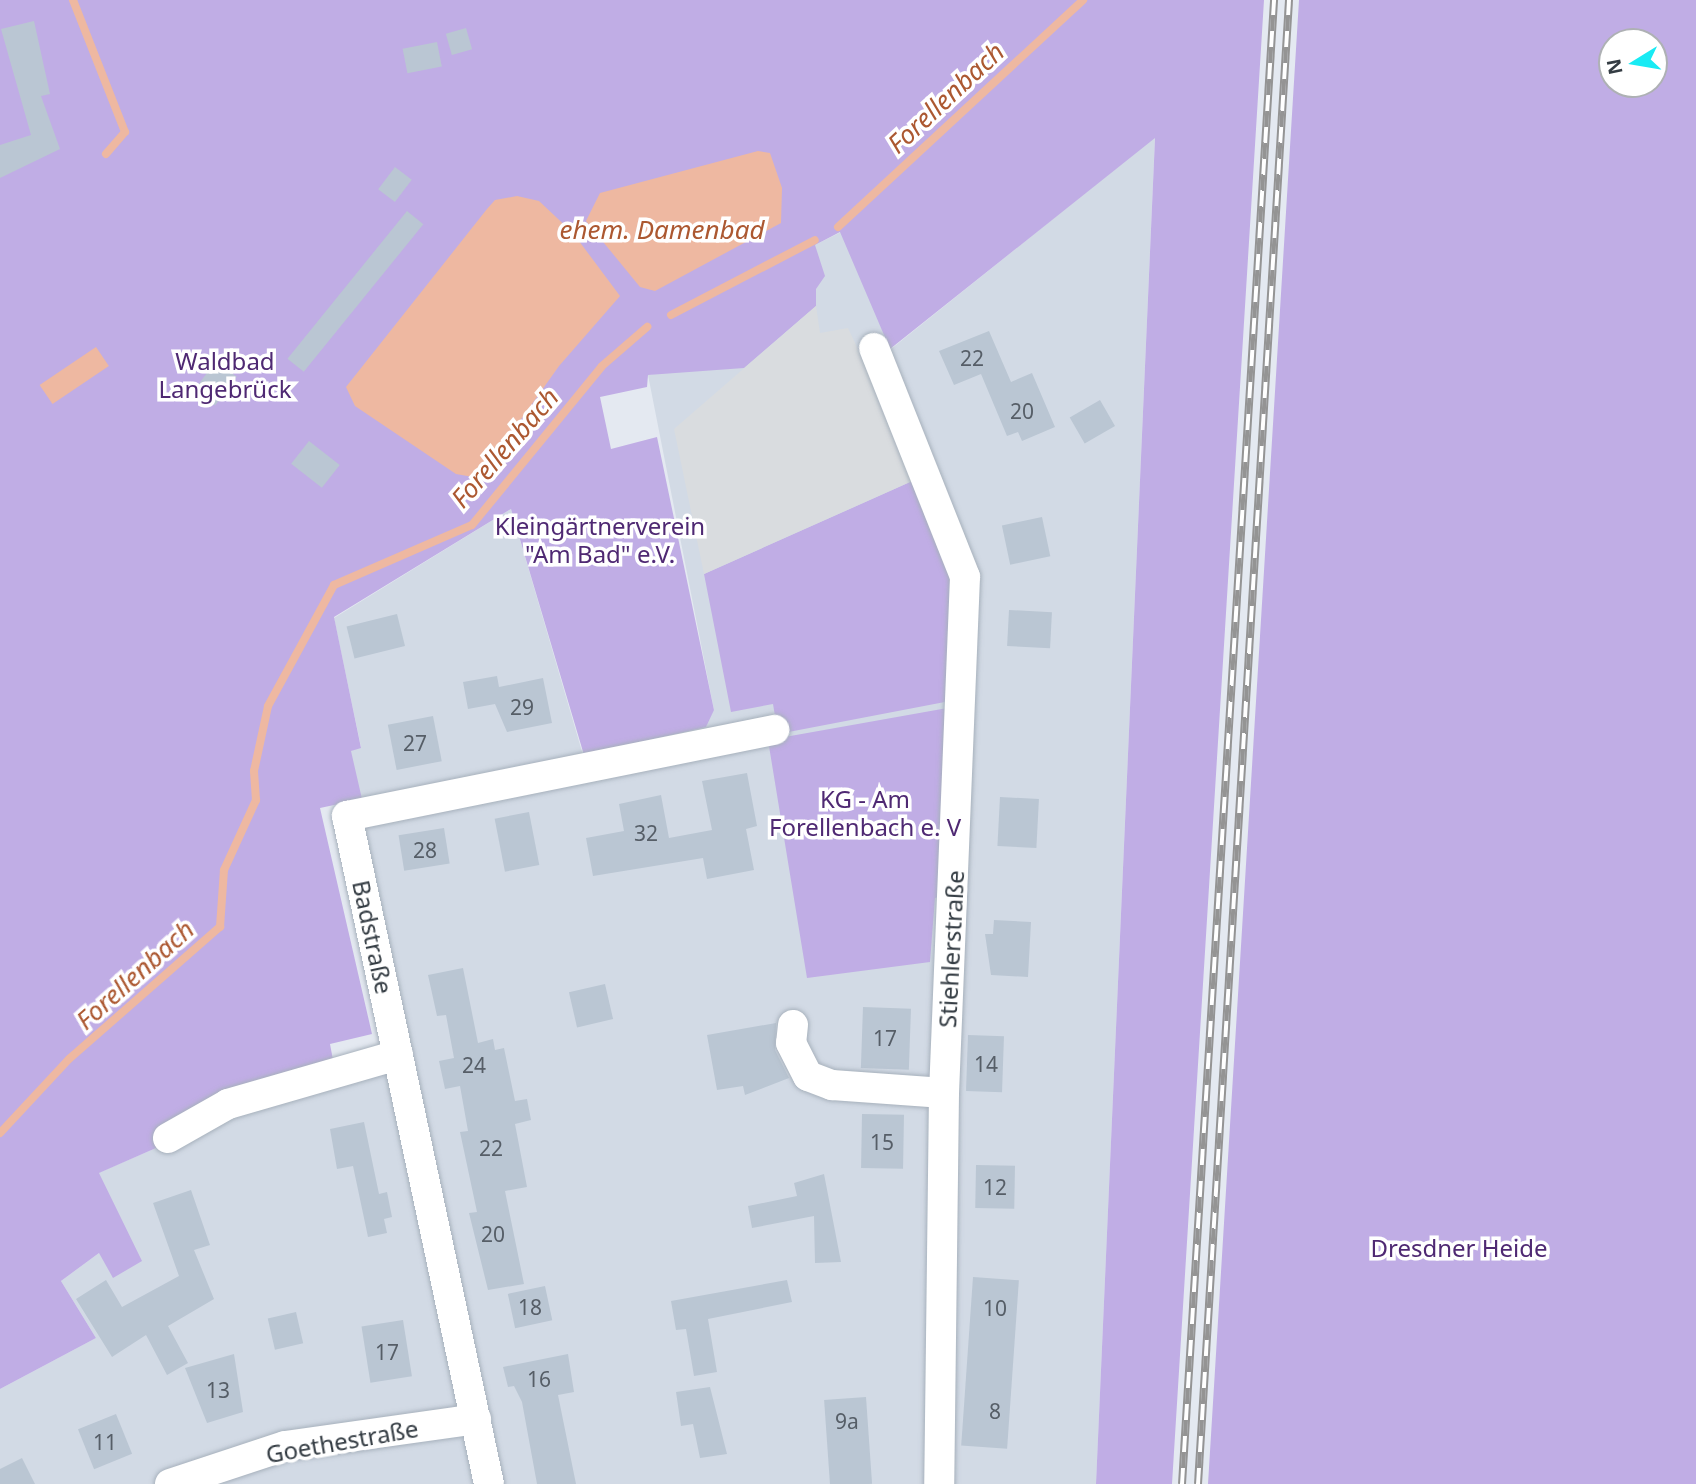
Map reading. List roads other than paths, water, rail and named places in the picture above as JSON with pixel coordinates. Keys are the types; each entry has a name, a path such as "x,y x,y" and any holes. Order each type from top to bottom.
{"street":[{"name":"Stiehlerstraße","path":"874,348 965,577 944,1093 939,1484"},
{"name":"Badstraße","path":"489,1484 347,816 774,730"},
{"path":"793,1025 791,1043 808,1076 832,1085 944,1093"},
{"path":"168,1138 228,1104 398,1055"},
{"name":"Goethestraße","path":"170,1484 285,1446 476,1419"}],"water":[{"name":"ehem. Damenbad","path":"758,151 770,153 782,188 781,223 655,291 640,287 586,221 600,193"},
{"name":"Waldbad Langebrück","path":"517,196 539,201 573,233 620,296 559,366 488,466 473,477 456,474 355,406 346,387 495,200"},
{"path":"96,347 109,366 52,404 40,385"}],"waterway":[{"path":"73,0 125,132 106,154"},
{"name":"Forellenbach","path":"838,227 1083,0"},
{"name":"Forellenbach","path":"671,315 815,240"},
{"name":"Forellenbach","path":"0,1133 69,1059 220,927 224,870 256,800 254,771 268,706 334,585 472,525 602,366 647,327"}],"railway":[{"path":"1182,1484 1274,0"},
{"path":"1198,1484 1289,0"}],"park label":[{"name":"Kleingärtnerverein \"Am Bad\" e.V.","path":"600,540"},
{"name":"KG - Am Forellenbach e. V","path":"865,813"},
{"name":"Dresdner Heide","path":"1459,1248"}]}
